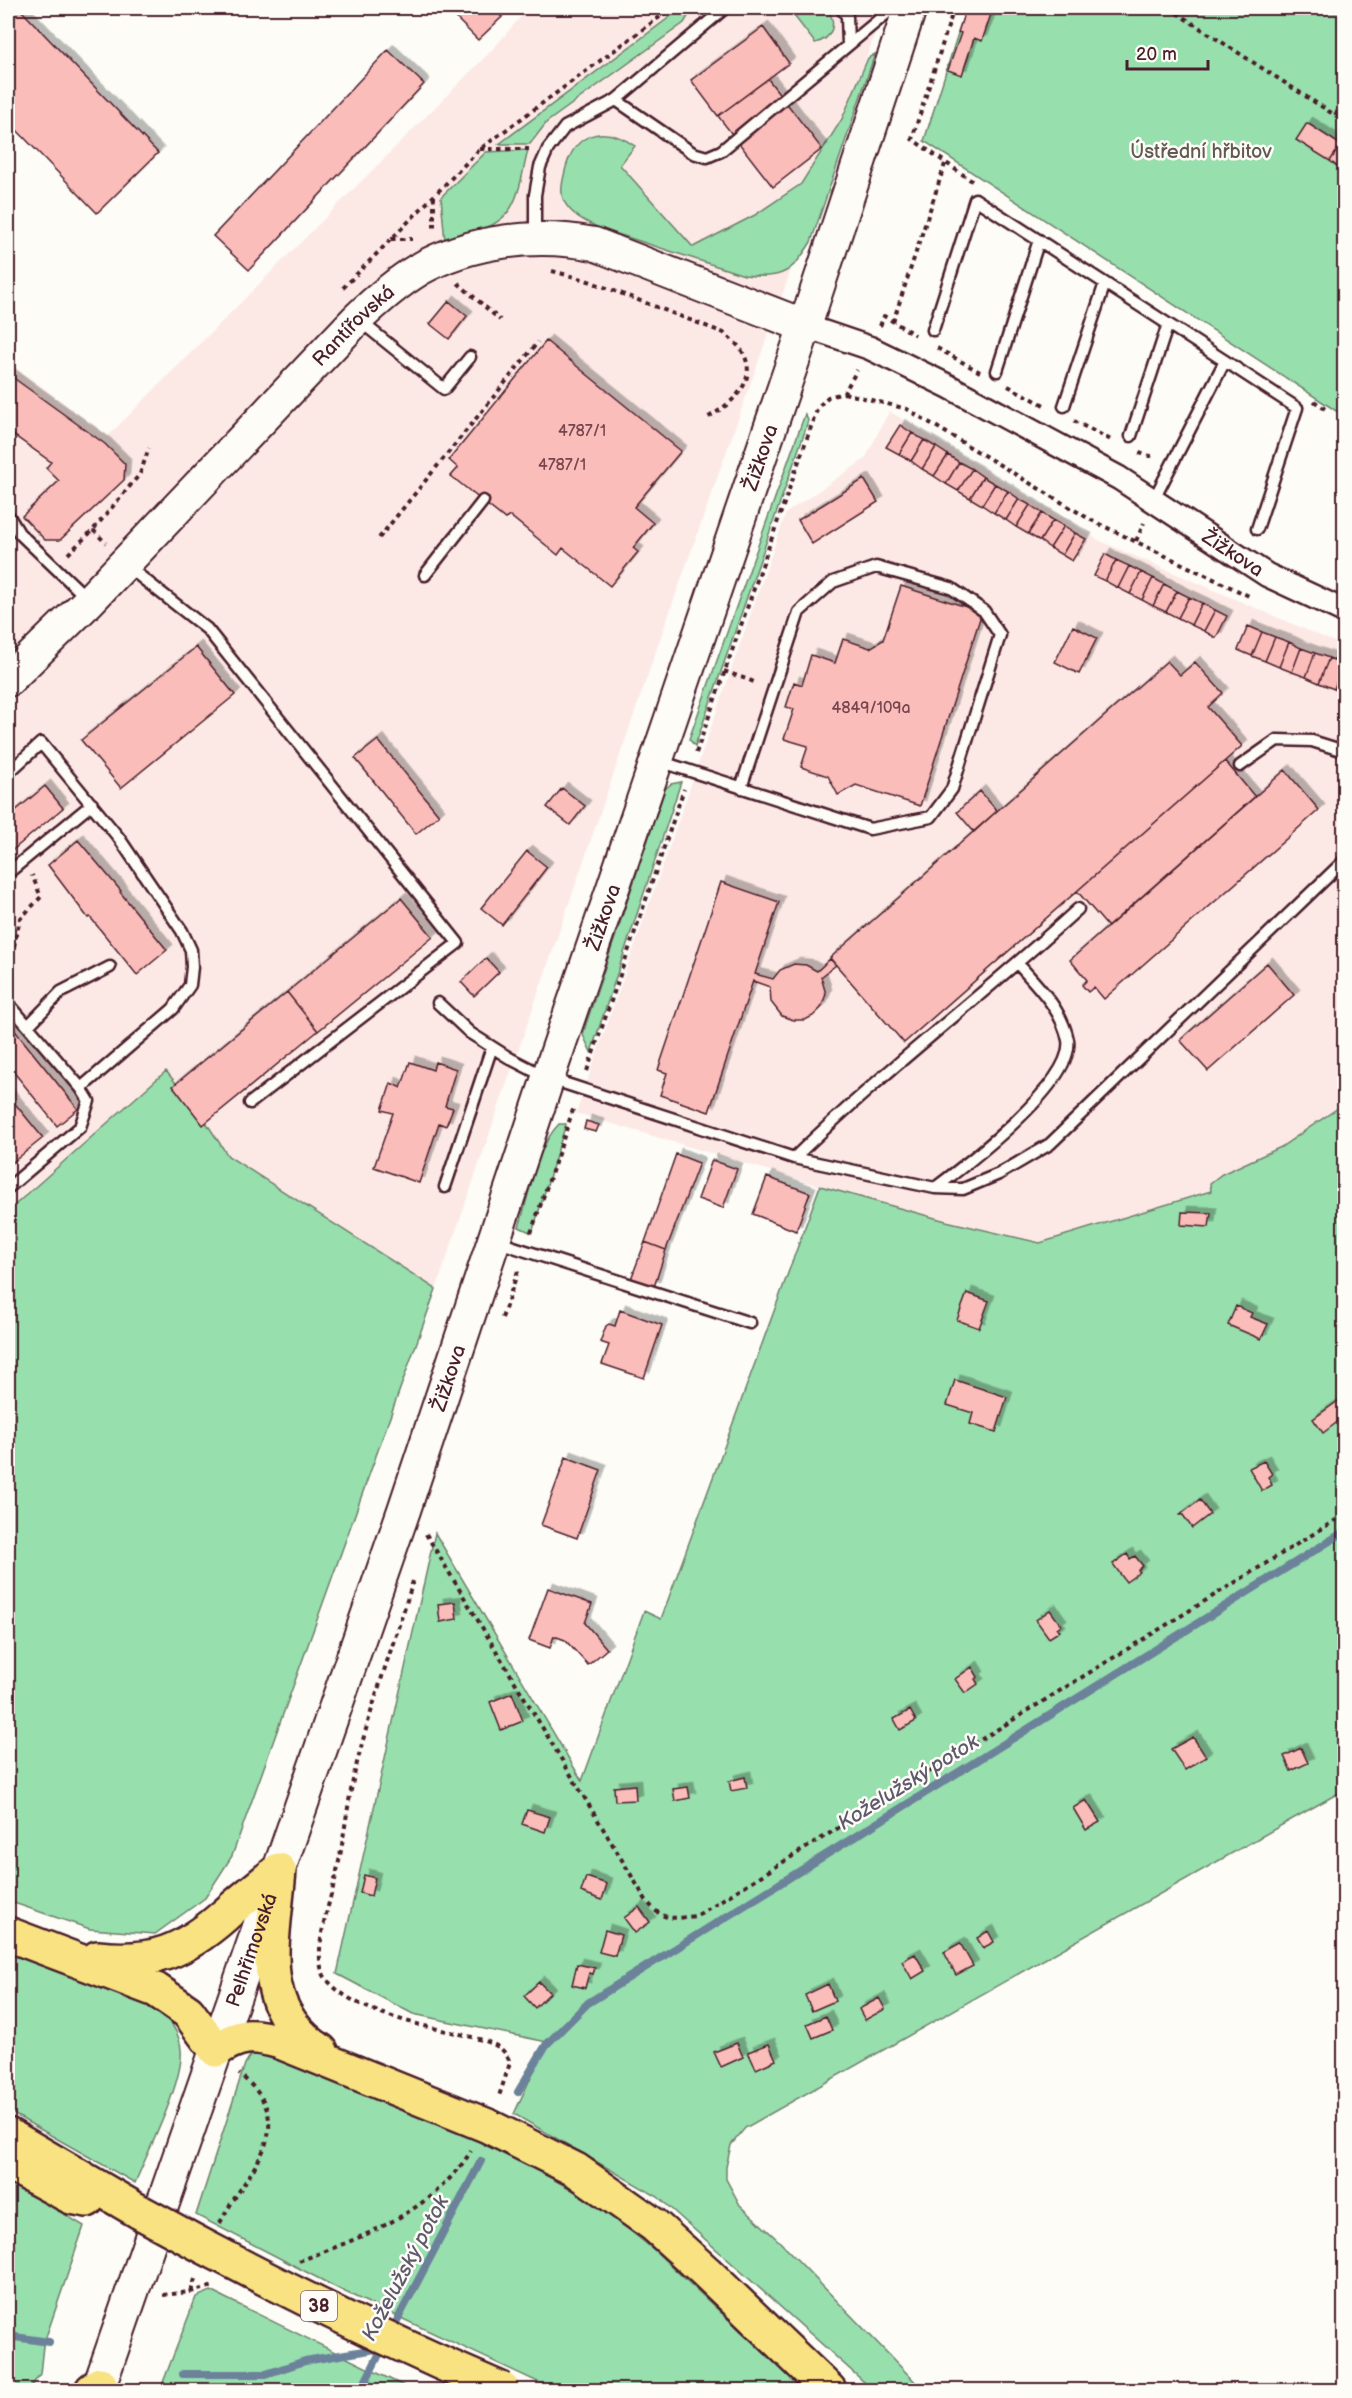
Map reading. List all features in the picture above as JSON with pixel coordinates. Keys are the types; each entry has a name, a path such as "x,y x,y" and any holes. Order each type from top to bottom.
{"main road":[{"name":"Žižkova","path":"418,1517 495,1241 548,1077 805,326 910,8"},
{"name":"Rantířovská","path":"8,680 89,601 115,553 389,290 419,270 442,259 479,247 535,239 569,239 594,244 805,326"},
{"name":"Pelhřimovská","path":"97,2389 127,2304 226,2061 279,1870 418,1517"},
{"path":"65,1955 122,1961 166,1954 186,1946 206,1932 279,1870"},
{"path":"279,1870 272,1963 273,1981 280,2006 286,2019 303,2039 349,2068"},
{"path":"8,1934 136,1982 173,2000 201,2028 226,2061"},
{"path":"226,2061 233,2038 263,2037 349,2068 526,2144 599,2185 654,2225 829,2391"},
{"name":"38","path":"8,2135 25,2164 140,2212 217,2255 300,2297 502,2391"}],"street":[{"name":"Žižkova","path":"805,326 870,348 1119,478 1267,575 1344,611"}],"lane":[{"path":"535,239 535,195 540,167 548,148 565,127 616,100 725,8"},
{"path":"841,8 847,16 848,45"},
{"path":"616,100 693,153 707,157 721,152 893,8"},
{"path":"933,330 975,199 1297,408 1257,529"},
{"path":"997,371 1039,240"},
{"path":"1064,406 1105,283"},
{"path":"357,319 444,389 470,357"},
{"path":"1131,435 1168,324"},
{"path":"1153,501 1225,361"},
{"path":"425,575 483,501"},
{"path":"8,515 20,533 89,601"},
{"path":"115,553 207,629 458,944 250,1103"},
{"path":"656,760 741,789 870,829 931,817 952,789 1000,635 984,611 951,588 876,567 833,582 799,612 741,789"},
{"path":"1240,766 1277,740 1312,741 1344,752"},
{"path":"8,773 40,743 119,838 182,931 191,950 190,985 173,1009 81,1088"},
{"path":"8,873 92,804"},
{"path":"438,1003 470,1033 548,1077 794,1158 935,1188 963,1189 999,1174 1050,1144 1344,861"},
{"path":"794,1158 839,1114 1018,964 1078,909"},
{"path":"935,1188 969,1163 1048,1089 1064,1066 1068,1042 1059,1016 1041,990 1018,964"},
{"path":"27,1026 61,992 110,967"},
{"path":"8,1002 81,1088 89,1101 80,1127 8,1188"},
{"path":"445,1187 492,1047"},
{"path":"495,1241 750,1323"}],"path":[{"path":"391,240 480,149 672,8"},
{"path":"912,139 954,8"},
{"path":"1168,8 1344,121"},
{"path":"1335,115 1344,101"},
{"path":"480,149 548,148"},
{"path":"893,322 945,164"},
{"path":"434,195 434,238"},
{"path":"543,270 586,280 724,333 742,351 746,366 746,381 738,396 722,410 705,419"},
{"path":"460,285 468,279"},
{"path":"844,393 870,348 884,316"},
{"path":"380,538 538,342"},
{"path":"499,1327 818,406 828,397 844,393 907,409 1091,520 1260,601"},
{"path":"55,568 93,530 141,474 149,448"},
{"path":"93,530 115,553"},
{"path":"8,973 20,919 41,897 24,860"},
{"path":"418,1517 646,1900 656,1913 672,1919 696,1916 1344,1515"},
{"path":"424,1546 427,1535"},
{"path":"413,1580 358,1758 346,1811 338,1868 322,1937 321,1967 325,1977 334,1986 367,2007 409,2022 486,2042 500,2048 510,2063 499,2096"},
{"path":"217,2228 259,2163 270,2130 267,2110 261,2099 226,2061"},
{"path":"288,2265 398,2218 416,2208 449,2180 473,2148"},
{"path":"190,2292 199,2270"},
{"path":"160,2295 190,2292 223,2284"}],"shaded area":[{"path":"528,8 884,8 666,622 436,1289 228,1156 198,1110 166,1071 8,1211 8,362 108,436 493,49"},
{"path":"889,411 1100,541 1344,646 1344,1136 1316,1160 1031,1245 820,1186 576,1113 786,513 865,459"}],"green space":[{"path":"682,8 690,8 690,13 684,23 547,122 530,144 499,144"},
{"path":"788,8 826,8 833,24 830,34 815,43"},
{"name":"Ústřední hřbitov","path":"966,8 1344,8 1344,416 924,141"},
{"path":"875,54 811,242 791,268 784,272 768,276 744,275 599,228 574,213 563,199 562,185 569,158 583,140 601,134 623,139 635,146 620,165 693,247 755,215 801,184 842,119 868,58"},
{"path":"528,150 518,191 508,212 487,228 445,242 441,197 486,152"},
{"path":"805,414 808,420 805,431 695,746 689,739"},
{"path":"681,782 591,1052 583,1035 586,1024 665,789 671,784"},
{"path":"166,1071 198,1110 228,1156 436,1289 232,1856 205,1898 155,1934 90,1929 8,1901 8,1211"},
{"path":"1344,1104 1344,1790 745,2128 731,2145 726,2179 740,2205 780,2242 923,2390 873,2390 658,2197 514,2114 547,2042 413,2014 337,1974 435,1533 582,1781 644,1611 661,1619 820,1186 946,1221 1040,1243 1211,1191 1210,1183 1222,1174 1281,1147"},
{"path":"559,1124 566,1124 532,1233 519,1227 544,1145"},
{"path":"8,1950 152,2004 168,2018 175,2030 181,2050 177,2079 164,2116 135,2183 8,2111"},
{"path":"262,2052 485,2143 597,2204 654,2250 804,2390 555,2390 343,2291 196,2215 245,2064 250,2056"},
{"path":"8,2180 84,2226 43,2346 40,2374 29,2390 8,2390"},
{"path":"211,2291 412,2390 160,2390 196,2297"}],"building":[{"path":"8,8 19,8 158,153 97,213 10,123 8,125"},
{"path":"446,8 492,8 502,17 478,40"},
{"path":"966,8 993,8 982,41 974,38 962,75 948,70 961,33 958,32"},
{"path":"763,27 789,63 718,116 691,80"},
{"path":"388,50 424,84 249,270 213,236"},
{"path":"768,79 822,149 773,187 718,116"},
{"path":"1307,123 1341,145 1330,161 1296,140"},
{"path":"1341,145 1344,147 1344,171 1330,161"},
{"path":"449,301 467,316 449,339 430,324"},
{"path":"546,341 681,451 634,507 653,523 633,548 638,552 610,586 563,548 558,555 510,516 505,519 451,476 458,468 449,460"},
{"path":"8,374 105,444 125,464 124,480 60,540 45,540 22,516 59,481 46,468 51,462 8,431"},
{"path":"900,425 912,433 899,454 886,447"},
{"path":"912,433 924,440 911,461 899,454"},
{"path":"924,440 936,447 922,469 911,461"},
{"path":"936,447 948,455 934,476 922,469"},
{"path":"948,455 959,462 946,484 934,476"},
{"path":"959,462 972,469 958,491 946,484"},
{"path":"972,469 983,477 970,498 958,491"},
{"path":"983,477 995,484 982,505 970,498"},
{"path":"864,479 878,502 812,544 798,520"},
{"path":"995,484 1008,491 994,513 982,505"},
{"path":"1008,491 1019,499 1006,520 994,513"},
{"path":"1019,499 1030,505 1016,527 1006,520"},
{"path":"1030,505 1042,513 1028,534 1016,527"},
{"path":"1042,513 1053,520 1040,541 1028,534"},
{"path":"1053,520 1064,526 1050,548 1040,541"},
{"path":"1064,526 1075,533 1062,555 1050,548"},
{"path":"1075,533 1086,539 1072,561 1062,555"},
{"path":"1105,554 1116,560 1105,581 1094,576"},
{"path":"1116,560 1129,566 1118,588 1105,581"},
{"path":"1129,566 1141,572 1130,594 1118,588"},
{"path":"1141,572 1153,578 1142,600 1130,594"},
{"path":"1153,578 1164,584 1153,606 1142,600"},
{"path":"1164,584 1177,591 1166,612 1153,606"},
{"path":"901,586 982,612 920,806 856,785 838,795 828,776 801,767 808,746 784,739 794,709 786,707 794,682 802,685 811,655 835,663 843,639 870,648 883,640"},
{"path":"1177,591 1189,597 1178,618 1166,612"},
{"path":"1189,597 1202,603 1191,625 1178,618"},
{"path":"1202,603 1215,610 1204,631 1191,625"},
{"path":"1215,610 1227,616 1216,638 1204,631"},
{"path":"1073,626 1097,638 1079,674 1055,662"},
{"path":"1248,626 1262,632 1252,656 1238,650"},
{"path":"1262,632 1275,637 1265,661 1252,656"},
{"path":"1275,637 1289,642 1279,667 1265,661"},
{"path":"1289,642 1301,648 1292,672 1279,667"},
{"path":"196,647 235,695 121,788 81,740"},
{"path":"1301,648 1315,653 1306,677 1292,672"},
{"path":"1315,653 1329,658 1319,683 1306,677"},
{"path":"1329,658 1343,664 1334,689 1319,683"},
{"path":"1167,661 1180,675 1195,662 1223,693 1208,707 1242,746 904,1043 830,958"},
{"path":"1344,665 1344,693 1334,689"},
{"path":"378,740 439,815 416,834 355,758"},
{"path":"1225,761 1255,797 1108,927 1077,891"},
{"path":"1285,770 1319,810 1104,999 1094,987 1088,992 1082,985 1087,980 1070,960"},
{"path":"45,786 63,808 8,854 8,817"},
{"path":"562,788 585,806 570,825 547,807"},
{"path":"980,791 997,811 974,832 957,812"},
{"path":"78,840 167,950 137,975 90,917 88,918 48,865"},
{"path":"527,851 547,867 502,925 481,908"},
{"path":"721,882 779,902 755,974 773,979 780,970 794,964 806,965 817,971 830,959 836,965 821,977 826,994 821,1008 805,1020 793,1020 782,1016 771,1002 770,987 753,981 709,1112 660,1095 667,1073 658,1070"},
{"path":"401,898 433,937 318,1031 287,992"},
{"path":"486,958 499,972 474,996 461,982"},
{"path":"1267,963 1294,995 1208,1071 1180,1040"},
{"path":"287,992 318,1031 203,1125 173,1086"},
{"path":"8,1022 78,1109 57,1126 8,1065"},
{"path":"410,1062 433,1070 435,1062 456,1069 445,1106 453,1108 446,1126 439,1123 419,1183 374,1167 393,1113 382,1110 391,1083 401,1088"},
{"path":"8,1095 43,1138 8,1166"},
{"path":"586,1121 599,1125 596,1132 584,1129"},
{"path":"676,1154 699,1163 666,1250 645,1242"},
{"path":"712,1160 737,1169 723,1208 698,1199"},
{"path":"767,1177 810,1193 796,1231 753,1214"},
{"path":"1182,1212 1211,1213 1209,1227 1181,1225"},
{"path":"645,1242 666,1250 654,1287 631,1279"},
{"path":"967,1293 989,1301 979,1328 957,1320"},
{"path":"1236,1306 1252,1313 1250,1317 1268,1324 1261,1339 1228,1325"},
{"path":"620,1310 662,1325 644,1378 602,1364 609,1345 600,1342 606,1326 609,1324 615,1326"},
{"path":"955,1380 1007,1397 996,1432 970,1424 973,1413 947,1405"},
{"path":"1338,1401 1344,1409 1344,1417 1323,1433 1313,1419"},
{"path":"566,1457 601,1470 577,1538 541,1525"},
{"path":"1264,1461 1272,1474 1268,1477 1272,1485 1262,1491 1249,1468"},
{"path":"1200,1500 1210,1514 1192,1528 1183,1515 1180,1515"},
{"path":"1127,1554 1130,1559 1135,1556 1143,1566 1138,1570 1140,1572 1126,1582 1113,1564"},
{"path":"548,1588 592,1604 585,1623 607,1649 588,1665 565,1640 554,1636 550,1648 529,1640"},
{"path":"455,1602 457,1619 440,1622 438,1604"},
{"path":"1050,1610 1061,1625 1057,1628 1060,1631 1049,1638 1036,1620"},
{"path":"972,1667 978,1677 975,1679 978,1684 965,1693 955,1679"},
{"path":"512,1693 523,1721 501,1730 490,1702"},
{"path":"910,1710 916,1721 900,1730 894,1719"},
{"path":"1193,1737 1206,1757 1185,1770 1171,1749"},
{"path":"1301,1748 1308,1763 1291,1771 1284,1756"},
{"path":"745,1777 747,1788 731,1791 729,1781"},
{"path":"635,1785 636,1800 615,1801 614,1787"},
{"path":"688,1787 690,1798 675,1801 673,1789"},
{"path":"1086,1800 1100,1822 1086,1830 1073,1808"},
{"path":"527,1810 550,1817 545,1832 522,1824"},
{"path":"364,1875 375,1878 371,1896 360,1893"},
{"path":"586,1877 607,1884 602,1900 581,1892"},
{"path":"639,1907 650,1922 635,1933 624,1918"},
{"path":"605,1930 621,1935 615,1956 599,1952"},
{"path":"988,1931 994,1942 983,1948 977,1938"},
{"path":"960,1943 973,1966 956,1975 944,1952"},
{"path":"915,1954 925,1971 912,1979 902,1961"},
{"path":"577,1964 595,1968 593,1974 589,1973 585,1988 572,1985"},
{"path":"539,1982 550,1993 535,2008 524,1996"},
{"path":"828,1984 835,2001 812,2011 805,1995"},
{"path":"879,1998 885,2009 865,2020 859,2009"},
{"path":"826,2016 832,2030 813,2038 807,2024"},
{"path":"737,2043 743,2057 721,2067 714,2052"},
{"path":"769,2044 776,2060 756,2069 748,2052"}],"waterway":[{"name":"Koželužský potok","path":"518,2092 546,2045 588,2003 1344,1532"},
{"name":"Koželužský potok","path":"391,2332 481,2161"},
{"path":"8,2336 49,2342"},
{"name":"Koželužský potok","path":"361,2390 385,2343"},
{"path":"183,2374 266,2374 305,2361 381,2348"}]}
